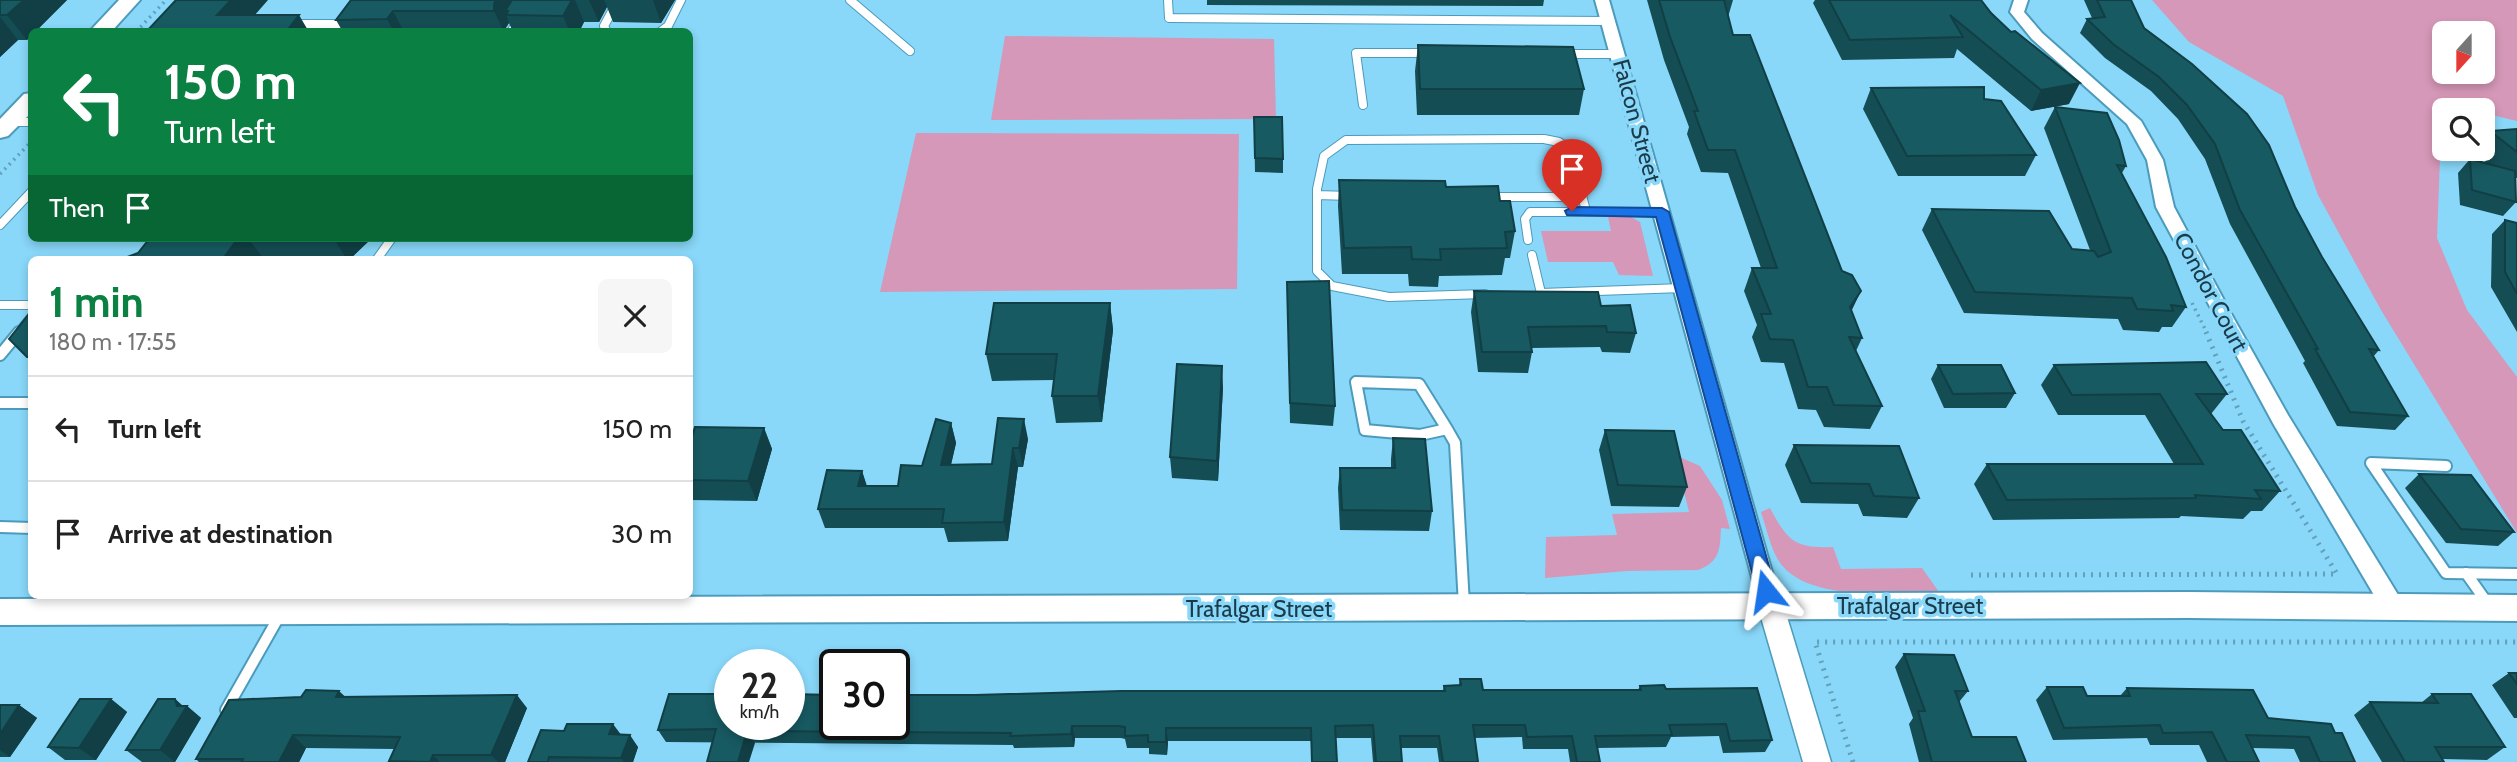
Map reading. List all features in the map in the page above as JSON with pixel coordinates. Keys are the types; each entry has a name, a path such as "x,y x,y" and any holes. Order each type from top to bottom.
{"main road":[{"path":"103,28 130,0"},
{"path":"4,126 28,103"},
{"name":"Trafalgar Street","path":"0,612 140,603 237,603 282,611 452,603 1463,609 2392,605 2504,608"}],"street":[{"name":"Falcon Street","path":"1602,0 1771,607"},
{"name":"Condor Court","path":"2021,0 2017,12 2037,36 2133,121 2155,160 2165,207 2281,420 2392,605"},
{"path":"1771,607 1817,762"}],"lane":[{"path":"514,28 531,0"},
{"path":"605,28 618,0"},
{"path":"665,28 681,0"},
{"path":"850,0 910,51"},
{"path":"1168,0 1169,18 1609,21"},
{"path":"285,24 337,28 346,16"},
{"path":"1363,105 1356,53 1439,54"},
{"path":"1550,54 1619,54"},
{"path":"4,126 28,123"},
{"path":"1500,293 1389,297 1332,286 1317,271 1317,195 1324,156 1346,141 1544,139 1559,142 1570,149 1586,211"},
{"path":"0,225 28,195"},
{"path":"1317,195 1359,196"},
{"path":"1484,197 1582,197"},
{"path":"1528,240 1525,219 1530,212 1662,212"},
{"path":"1532,255 1541,293"},
{"path":"1528,293 1683,288"},
{"path":"0,305 28,305"},
{"path":"0,355 28,321"},
{"path":"1448,429 1420,435 1365,430 1356,382 1419,384 1448,429 1455,443 1463,609"},
{"path":"0,403 28,403"},
{"path":"2446,466 2371,463 2446,573 2517,574"},
{"path":"0,527 28,528"},
{"path":"2466,573 2504,608"},
{"path":"223,717 282,611"}],"path":[{"path":"140,28 166,0"},
{"path":"0,174 28,145"},
{"path":"2189,296 2212,343 2243,421 2337,574"},
{"path":"1971,575 2337,574 2377,579"},
{"path":"1853,762 1815,642 2517,642"}],"shaded area":[{"path":"2152,0 2517,0 2517,121 2495,116 2495,98 2432,98 2432,161 2440,161 2437,238 2467,310 2517,377 2517,533 2381,310 2318,195 2283,96 2189,42"},
{"path":"1005,36 1274,39 1276,119 991,120"},
{"path":"916,133 1239,134 1237,289 880,292"},
{"path":"1608,217 1631,217 1640,222 1653,276 1619,275 1613,262 1548,262 1541,231 1611,231"},
{"path":"1675,455 1700,466 1722,500 1730,529 1721,528 1719,548 1711,563 1698,570 1627,571 1545,578 1546,537 1617,535 1612,514 1689,512"},
{"path":"1770,508 1793,540 1809,546 1833,547 1841,569 1922,568 1939,592 1850,592 1807,583 1789,573 1777,558 1761,512"}],"building":[{"path":"0,0 24,0 7,15 0,15"},
{"path":"176,0 231,0 217,15 299,15 289,28 150,28"},
{"path":"351,0 496,0 494,11 393,11 387,19 336,20"},
{"path":"512,0 572,0 563,16 506,15 508,11 505,11"},
{"path":"1659,0 1724,0 1733,35 1750,35 1842,271 1852,275 1861,291 1850,307 1862,338 1849,337 1882,406 1834,405 1827,387 1808,387 1793,340 1770,339 1761,314 1771,314 1752,268 1777,268 1735,150 1708,150 1694,111 1698,111"},
{"path":"1829,0 1981,0 2011,32 2015,31 2080,83 2041,90 1950,15 1963,37 1850,40"},
{"path":"2097,0 2131,0 2144,28 2192,64 2247,114 2269,145 2295,207 2322,257 2379,350 2369,349 2408,416 2350,412 2240,210 2215,144 2187,105 2159,77 2113,44 2087,19 2105,17"},
{"path":"1418,45 1573,47 1584,89 1420,89"},
{"path":"1984,87 1984,99 2001,101 2036,155 1907,156 1871,88"},
{"path":"2055,107 2107,113 2119,140 2126,166 2117,165 2166,257 2186,307 2171,305 2173,311 2137,309 2132,298 1975,292 1932,209 2049,211 2072,249 2094,251 2098,257 2111,252"},
{"path":"1254,117 1282,117 1283,159 1255,158"},
{"path":"2517,129 2517,152 2495,135 2495,131"},
{"path":"2470,161 2515,171 2516,202 2472,190"},
{"path":"1339,180 1445,181 1446,187 1498,186 1500,201 1510,201 1515,231 1505,232 1507,248 1440,249 1441,260 1412,259 1411,247 1344,248"},
{"path":"2505,220 2517,223 2517,294 2505,272"},
{"path":"147,242 235,242 225,256 130,256 138,253"},
{"path":"1329,281 1335,406 1290,403 1287,282"},
{"path":"1474,291 1598,292 1601,306 1630,305 1636,333 1607,332 1606,326 1528,327 1532,352 1482,352"},
{"path":"994,303 1110,303 1098,396 1052,396 1057,354 986,354"},
{"path":"28,315 28,357 9,339"},
{"path":"2206,362 2227,394 2196,394 2223,430 2241,430 2280,491 2255,490 2261,499 2195,495 2196,498 2007,500 1987,464 2203,464 2160,394 2072,395 2054,365"},
{"path":"1177,364 1222,366 1217,461 1170,457"},
{"path":"1938,365 2001,365 2015,393 1953,394"},
{"path":"998,418 1024,419 1019,448 1013,448 1004,522 942,523 944,509 818,509 827,470 862,471 858,486 898,486 901,465 922,466 936,419 951,423 941,465 992,464"},
{"path":"695,427 764,428 748,481 693,480"},
{"path":"1605,430 1674,431 1687,487 1618,485"},
{"path":"1393,438 1425,439 1432,511 1342,510 1340,468 1395,468"},
{"path":"1794,445 1899,446 1919,498 1874,496 1869,484 1811,483"},
{"path":"2419,474 2471,475 2514,532 2461,529"},
{"path":"1904,654 1954,655 1968,691 1955,691 1972,737 2016,737 2026,762 1932,762 1918,711 1925,711"},
{"path":"2509,673 2517,673 2517,684"},
{"path":"1460,679 1481,679 1483,690 1641,690 1640,686 1664,685 1666,689 1757,688 1772,740 1730,741 1726,724 1669,725 1672,735 1595,736 1600,762 1577,762 1572,736 1527,737 1525,725 1473,725 1478,762 1443,762 1439,736 1400,736 1402,762 1376,762 1373,725 1335,726 1337,762 1312,762 1311,728 1166,728 1166,742 1148,742 1148,735 1125,736 1125,727 1119,726 1072,726 1071,734 1010,736 1011,733 910,732 910,695 1121,691 1445,691 1444,686 1461,685"},
{"path":"2047,687 2083,687 2087,696 2130,696 2127,688 2253,690 2268,718 2331,724 2335,733 2342,733 2355,762 2320,762 2309,737 2246,735 2259,762 2227,762 2212,732 2163,733 2160,725 2064,728"},
{"path":"306,690 339,691 336,697 517,695 491,755 433,755 430,762 389,761 400,737 293,735 279,762 196,759 229,700 301,697"},
{"path":"669,694 714,694 714,729 658,730"},
{"path":"805,694 819,695 819,732 805,731"},
{"path":"2432,694 2471,694 2505,747 2435,747 2444,762 2405,762 2370,702 2438,703"},
{"path":"80,699 111,699 79,748 48,747"},
{"path":"158,699 175,699 177,706 187,706 160,750 126,750"},
{"path":"0,705 19,705 0,734"},
{"path":"567,724 613,724 609,734 630,735 621,758 549,757 548,762 528,762 541,730 564,731"},
{"path":"714,736 714,740 744,740 738,762 707,762"}],"route":[{"path":"1572,211 1662,212 1766,591"}]}
